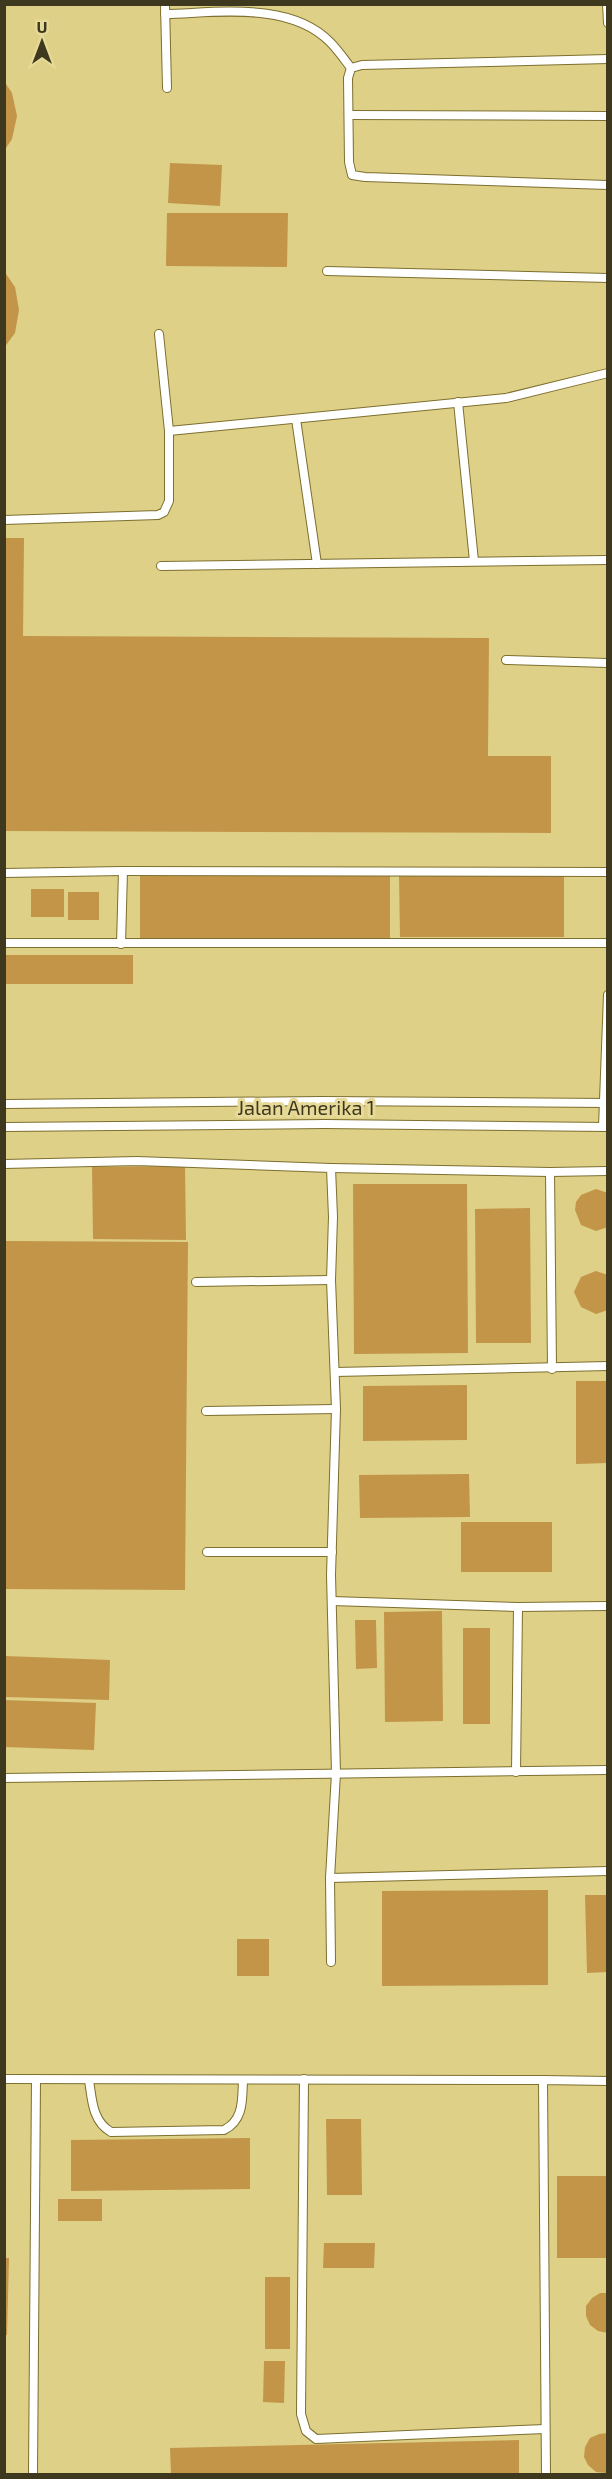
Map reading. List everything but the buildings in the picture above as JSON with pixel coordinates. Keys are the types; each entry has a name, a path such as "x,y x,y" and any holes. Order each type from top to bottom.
{"lane":[{"path":"607,4 608,23"},
{"path":"167,88 165,9 267,12 299,21 329,40 351,68"},
{"path":"351,68 362,65 608,59"},
{"path":"351,68 348,78 349,162 352,174 365,177 608,184"},
{"path":"350,115 608,116"},
{"path":"327,271 608,278"},
{"path":"4,520 158,515 164,512 169,501 169,431 159,334"},
{"path":"169,431 506,398 608,373"},
{"path":"458,402 474,561"},
{"path":"296,418 317,564"},
{"path":"161,566 608,560"},
{"path":"506,660 608,663"},
{"path":"121,944 123,871"},
{"path":"4,873 123,871 608,872"},
{"path":"4,943 608,943"},
{"path":"605,1127 608,995"},
{"name":"Jalan Amerika 1","path":"4,1104 322,1101 605,1103"},
{"name":"Jalan Amerika 1","path":"4,1127 325,1124 605,1127"},
{"path":"4,1164 137,1161 331,1168 608,1171"},
{"path":"331,1168 331,1280 336,1409 332,1552 336,1773 330,1878 331,1962"},
{"path":"550,1172 552,1369"},
{"path":"196,1282 331,1280"},
{"path":"335,1372 608,1366"},
{"path":"206,1412 336,1409"},
{"path":"207,1552 332,1552"},
{"path":"332,1601 518,1607 608,1606"},
{"path":"516,1772 518,1607"},
{"path":"4,1778 608,1770"},
{"path":"330,1878 608,1871"},
{"path":"4,2079 608,2081"},
{"path":"33,2475 36,2079"},
{"path":"304,2079 301,2414 306,2431 316,2439 545,2429"},
{"path":"89,2080 97,2117 103,2127 111,2132 224,2130 231,2126 242,2111 243,2080"},
{"path":"543,2080 546,2475"}],"shaded area":[{"path":"4,5 607,5 607,2474 5,2474"}]}
